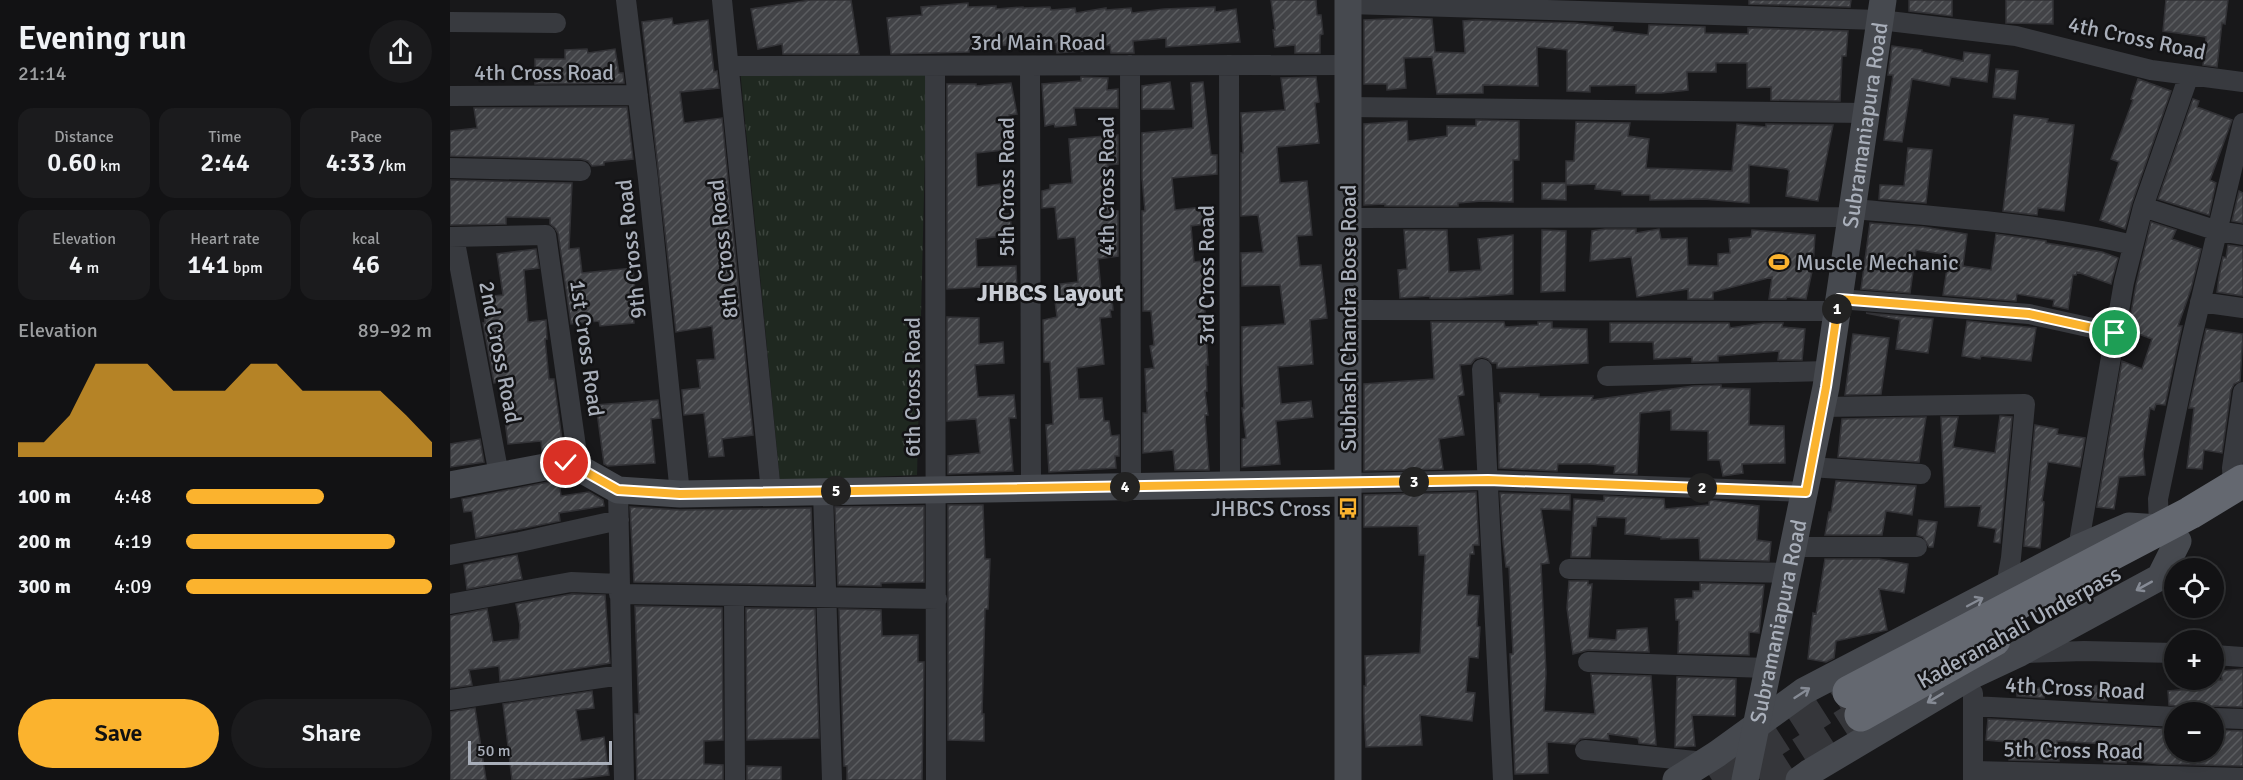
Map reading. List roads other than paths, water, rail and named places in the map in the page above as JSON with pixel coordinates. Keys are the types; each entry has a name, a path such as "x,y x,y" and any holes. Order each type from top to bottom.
{"highway":[{"name":"Kaderanahali Underpass","path":"1855,704 2093,584 2168,534 2240,491"}],"street":[{"name":"9th Cross Road","path":"626,0 680,494"},
{"name":"8th Cross Road","path":"722,0 771,492"},
{"path":"1348,2 1881,10"},
{"name":"Subhash Chandra Bose Road","path":"1348,2 1348,780"},
{"name":"4th Cross Road","path":"1881,10 2016,36 2151,70 2243,81"},
{"name":"Subramaniapura Road","path":"1745,780 1822,407 1881,10"},
{"path":"450,22 556,23"},
{"name":"4th Cross Road","path":"1130,65 1131,487"},
{"name":"3rd Cross Road","path":"1229,65 1230,485"},
{"name":"3rd Main Road","path":"729,66 1348,65"},
{"name":"6th Cross Road","path":"935,66 936,780"},
{"name":"5th Cross Road","path":"1030,66 1031,488"},
{"path":"2078,548 2115,333 2133,245 2143,207 2189,75"},
{"name":"4th Cross Road","path":"450,96 638,95"},
{"path":"1348,107 1866,113"},
{"path":"1799,780 1973,675 2020,653 2160,577 2168,534 2158,499 2200,303 2243,123"},
{"path":"450,168 581,171"},
{"path":"2143,207 2218,231 2243,235"},
{"path":"1348,218 1851,213 2024,224 2091,235 2133,245"},
{"name":"2nd Cross Road","path":"499,476 452,237 546,235"},
{"name":"1st Cross Road","path":"546,235 579,468"},
{"path":"2200,303 2243,309"},
{"path":"1348,310 1838,305 2029,314 2115,333"},
{"path":"1482,369 1503,780"},
{"path":"1607,376 1828,371"},
{"path":"2240,491 2232,468 2243,392"},
{"path":"1822,407 2025,404 2011,558 2006,586"},
{"path":"450,484 566,463 618,490 680,494 1488,480 1808,479 1921,474"},
{"path":"618,490 624,780"},
{"path":"823,492 832,780"},
{"path":"450,555 619,520"},
{"path":"1677,780 1755,728 1804,691 2078,548 2129,526 2168,534"},
{"path":"1793,547 1917,547"},
{"path":"1569,569 1787,573"},
{"path":"450,604 571,582 619,589 734,596 937,599"},
{"path":"734,596 735,780"},
{"path":"2020,653 2084,651 2164,653"},
{"path":"2224,656 2243,657"},
{"path":"1588,662 1767,668"},
{"path":"450,700 621,675"},
{"path":"1973,675 1973,776"},
{"name":"4th Cross Road","path":"1973,706 2164,716"},
{"path":"2224,718 2243,719"},
{"path":"1585,750 1705,762"},
{"name":"5th Cross Road","path":"1973,776 2243,778"}],"tunnel":[{"path":"1712,780 1849,692"},
{"path":"1760,780 1861,715"}],"place":[{"name":"Muscle Mechanic","path":"1779,262"},
{"name":"JHBCS Cross","path":"1348,508"}],"district":[{"name":"JHBCS Layout","path":"1050,293"}]}
